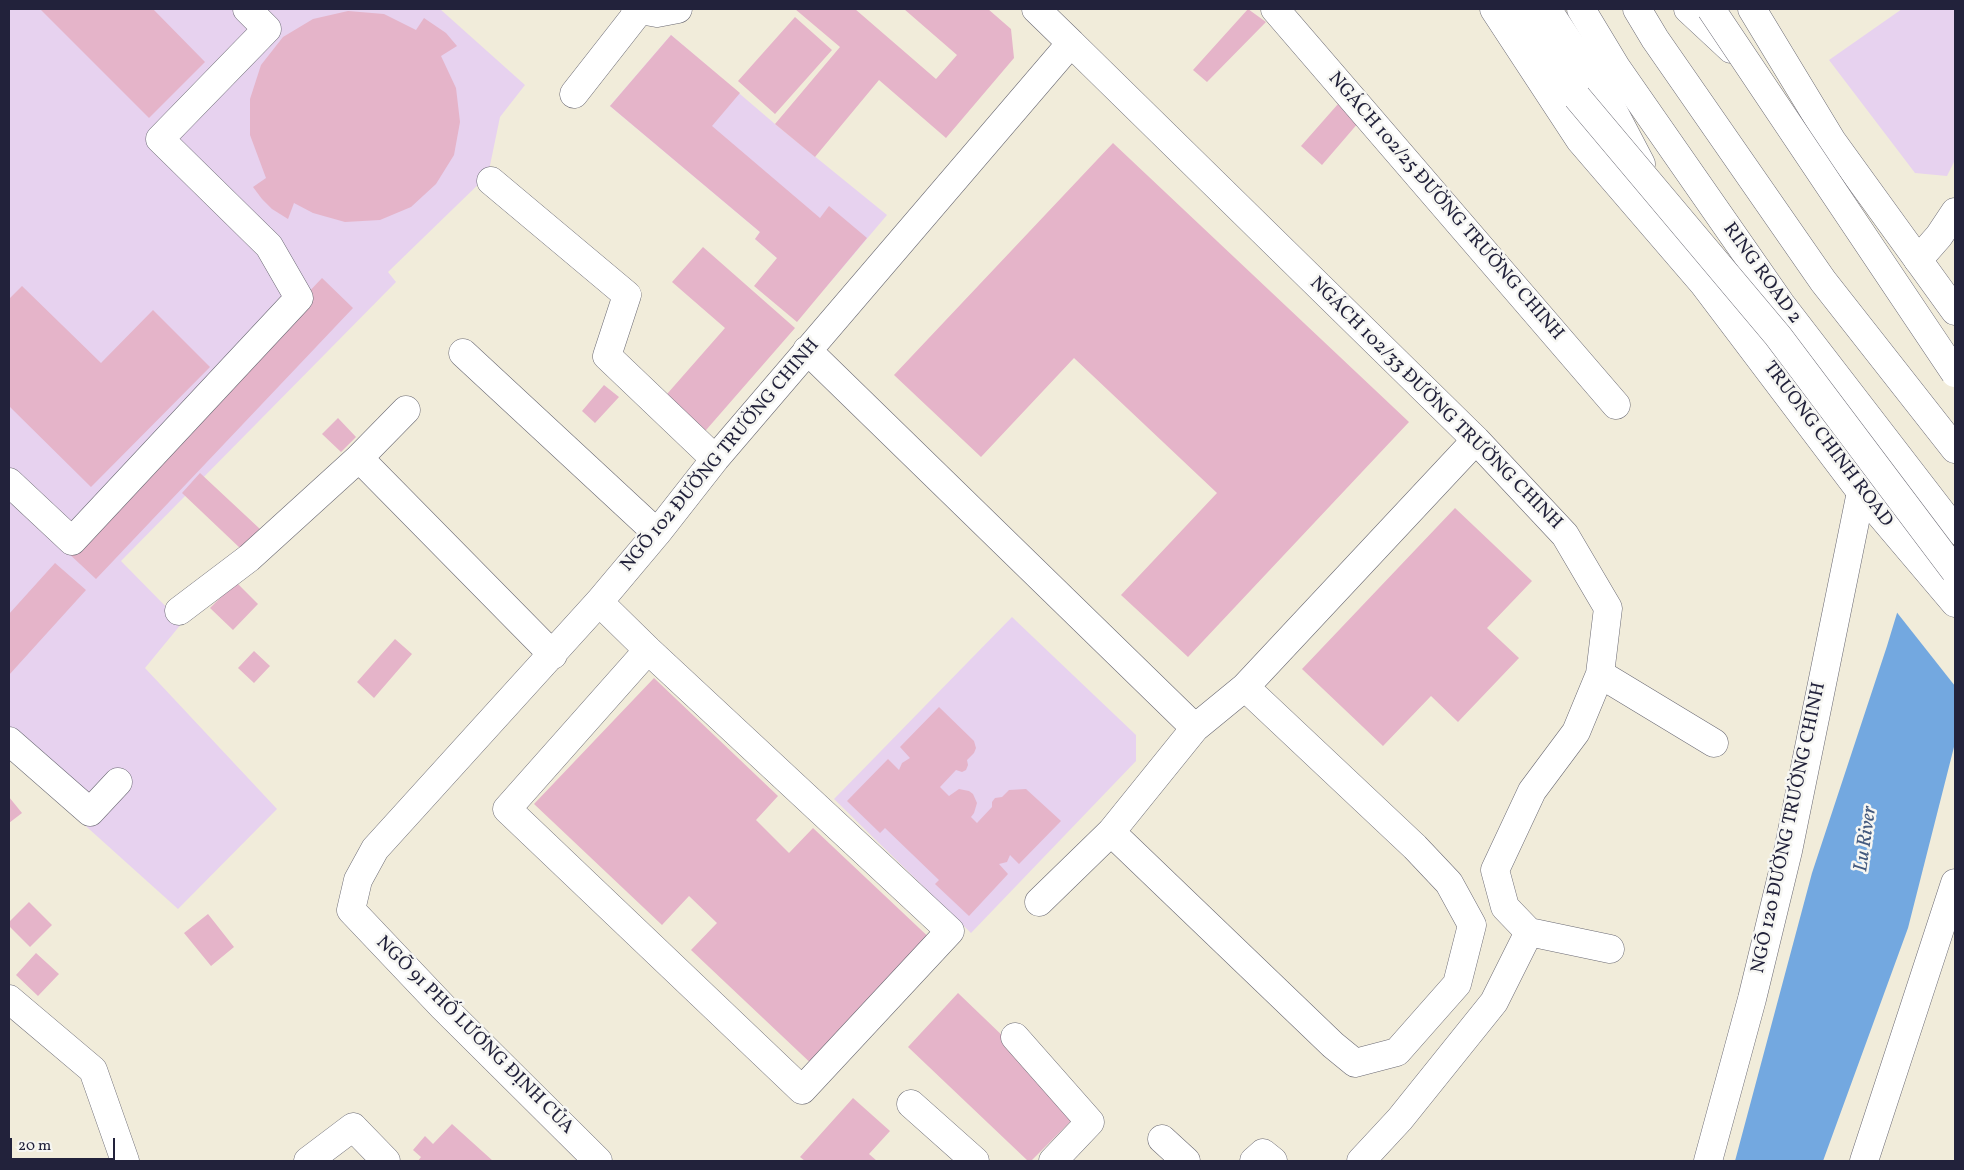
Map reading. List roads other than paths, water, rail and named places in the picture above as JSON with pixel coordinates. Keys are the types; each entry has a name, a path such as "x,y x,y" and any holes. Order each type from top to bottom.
{"main road":[{"path":"9,482 72,541 299,298 269,246 160,139 267,29 247,9"},
{"path":"574,94 637,10 657,13 678,9"},
{"path":"1036,9 1070,44"},
{"name":"NGÁCH 102/25 ĐƯỜNG TRƯỜNG CHINH","path":"1274,9 1616,406"},
{"name":"TRUONG CHINH ROAD","path":"1494,9 1580,140 1703,283 1861,492 1955,603"},
{"path":"1520,9 1577,97 1778,336 1955,571"},
{"name":"TRUONG CHINH ROAD","path":"1547,9 1608,101 1703,283"},
{"name":"RING ROAD 2","path":"1581,9 1616,67 1781,304 1955,530"},
{"path":"1637,9 1655,39 1823,281 1955,449"},
{"path":"1688,9 1832,141"},
{"path":"1711,9 1955,373"},
{"path":"1752,9 1832,141 1950,304"},
{"name":"NGÕ 102 ĐƯỜNG TRƯỜNG CHINH","path":"351,910 358,880 375,849 599,602 657,533 715,459 807,350 1070,44"},
{"name":"NGÁCH 102/33 ĐƯỜNG TRƯỜNG CHINH","path":"1070,44 1476,440 1565,535 1608,608 1600,674 1576,732 1532,791 1495,870 1505,907 1529,932"},
{"path":"491,181 627,295 607,356 715,459"},
{"path":"1918,260 1939,236 1955,212"},
{"path":"807,350 1195,728"},
{"path":"463,353 657,533"},
{"path":"179,611 249,558 359,458 406,410"},
{"path":"1040,902 1110,832 1195,728 1245,687 1476,440"},
{"path":"359,458 552,655"},
{"name":"NGÕ 120 ĐƯỜNG TRƯỜNG CHINH","path":"1708,1161 1752,999 1788,851 1861,492"},
{"path":"599,602 648,650 950,931 802,1090 507,809 648,650"},
{"path":"1600,674 1714,743"},
{"path":"1110,832 1333,1045 1355,1063 1397,1052 1457,984 1472,925 1449,883 1415,847 1245,687"},
{"path":"9,741 90,812 118,782"},
{"path":"1864,1161 1955,883"},
{"name":"NGÕ 91 PHỐ LƯƠNG ĐỊNH CỦA","path":"351,910 443,1007 598,1161"},
{"path":"1361,1161 1400,1119 1494,1002 1529,932 1610,949"},
{"path":"9,999 93,1070 125,1161"},
{"path":"1015,1036 1090,1122 1053,1161"},
{"path":"911,1104 975,1161"},
{"path":"308,1161 353,1126 386,1161"},
{"path":"1162,1139 1186,1161"},
{"path":"1254,1161 1263,1153 1273,1161"}],"water":[{"name":"Lu River","path":"1955,422 1955,743 1908,928 1823,1161 1735,1161 1812,873 1887,646"}]}
